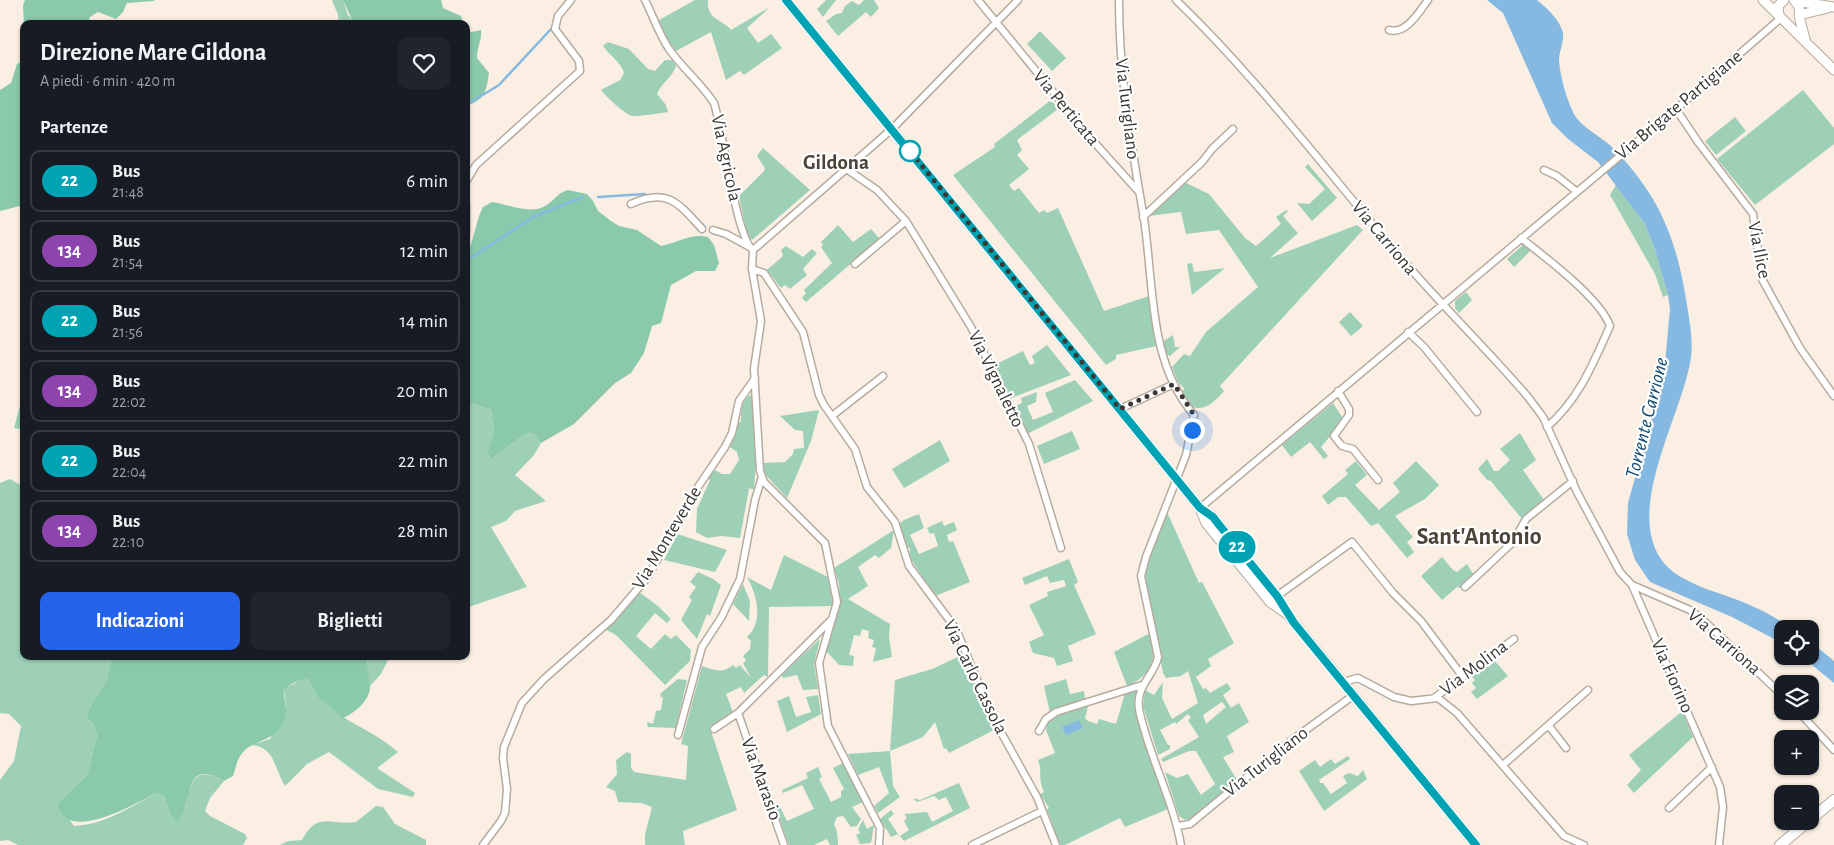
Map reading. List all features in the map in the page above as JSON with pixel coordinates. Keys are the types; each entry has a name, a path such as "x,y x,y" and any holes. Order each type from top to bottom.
{"main road":[{"path":"786,0 1176,479 1200,508 1213,517 1277,596 1286,614"},
{"path":"1763,0 1834,70"},
{"path":"1781,18 1778,6 1784,0"},
{"path":"1794,0 1799,6 1799,15 1806,42"},
{"path":"1794,0 1831,8"},
{"path":"1781,18 1792,21 1799,15 1831,8"},
{"path":"1200,508 1206,523 1217,538 1270,602 1286,614 1476,845"},
{"path":"1819,813 1834,800"},
{"path":"1780,845 1798,830"}],"street":[{"path":"470,176 482,160 580,71 580,60 555,28 558,16 571,0"},
{"name":"Via Agricola","path":"645,0 664,40 692,78 704,87 714,103 739,219 750,248"},
{"name":"Via Perticata","path":"978,0 1094,142 1138,192"},
{"path":"750,248 892,129 1018,0"},
{"name":"Via Turigliano","path":"1119,0 1121,69 1143,217 1158,338 1174,384 1194,415 1190,445 1141,576 1158,657 1156,666 1142,685 1138,700 1140,715 1178,826 1181,845"},
{"path":"1389,30 1402,30 1428,0"},
{"name":"Via Carriona","path":"1180,1 1312,148 1349,196 1442,304 1523,391 1543,417 1610,556 1632,585 1682,606 1701,618 1774,687"},
{"name":"Via Brigate Partigiane","path":"1200,508 1596,174 1676,109 1781,18"},
{"name":"Via Ilice","path":"1676,109 1698,142 1753,214 1762,279 1800,348 1834,396"},
{"path":"1143,217 1234,129"},
{"name":"Via Vignaletto","path":"845,168 878,190 906,221 971,327 1027,440 1061,548"},
{"path":"1544,170 1557,176 1576,191"},
{"path":"631,204 652,198 675,201 702,228"},
{"path":"855,264 906,221"},
{"path":"713,230 726,234 750,248"},
{"path":"1522,238 1581,288 1606,315 1610,326 1582,388 1560,416 1547,427"},
{"path":"678,735 702,647 721,618 740,579 755,500 762,477 755,378 755,359 761,321 750,248"},
{"name":"Via Carlo Cassola","path":"752,268 764,273 803,332 819,395 855,449 867,487 895,522 909,566 956,629 992,716 1032,788 1056,845"},
{"path":"1408,332 1424,347 1477,412"},
{"path":"832,416 883,376"},
{"name":"Via Monteverde","path":"483,845 502,821 505,813 506,789 502,762 522,703 544,679 611,620 647,578 696,490 725,447 732,434 739,401 755,378"},
{"path":"1120,409 1174,384"},
{"path":"1338,391 1349,409 1350,415 1334,436 1342,446 1351,447 1378,480"},
{"path":"762,477 768,486 825,543 836,594 836,602 819,663 826,715 828,726 880,828 879,845"},
{"path":"1465,587 1512,542 1526,518 1573,482"},
{"path":"1277,596 1352,542 1393,593 1421,621 1463,677"},
{"name":"Via Fiorino","path":"1632,585 1723,796 1719,845"},
{"name":"Via Marasio","path":"714,729 738,713 832,618"},
{"name":"Via Molina","path":"1434,698 1514,639"},
{"name":"Via Molina","path":"1343,682 1358,678 1394,697 1411,701 1434,698 1442,700 1457,713 1564,836 1584,845"},
{"path":"1039,731 1046,719 1056,712 1142,685"},
{"path":"1503,765 1588,690"},
{"name":"Via Turigliano","path":"1178,826 1190,824 1292,740 1354,695"},
{"name":"Via Marasio","path":"738,713 784,845"},
{"path":"1806,720 1834,750"},
{"path":"1549,726 1566,748"},
{"path":"1669,808 1712,767"},
{"path":"974,844 1042,811"}],"green space":[{"path":"25,0 154,0 127,3 123,12 116,19 98,12 89,20 24,20 23,5"},
{"path":"332,0 343,0 348,15 352,20 339,20"},
{"path":"343,0 441,0 443,8 461,16 462,20 352,20"},
{"path":"695,0 708,0 708,7 713,16 731,30 770,7 747,28 758,43 771,34 782,48 744,75 740,71 726,80 711,32 676,51 666,37 659,20"},
{"path":"826,0 836,0 823,17 817,9"},
{"path":"864,0 874,0 879,8 871,17 866,12 838,36 826,21 836,14 842,13 845,6 852,1 859,5"},
{"path":"481,30 477,58 489,73 484,94 470,104 470,31"},
{"path":"1040,31 1066,58 1052,71 1027,44"},
{"path":"608,42 629,49 648,69 655,71 665,60 672,60 676,66 657,94 666,105 668,112 632,116 603,93 601,90 620,80 624,73 618,62 603,46"},
{"path":"20,63 20,206 0,211 0,90 11,83 17,64"},
{"path":"1803,90 1834,128 1834,144 1755,205 1717,159"},
{"path":"1051,100 1058,109 1017,140 1022,150 1017,155 1029,169 1009,185 1014,191 1019,188 1039,213 1044,210 1047,213 1058,208 1104,311 1149,296 1156,346 1116,355 1116,359 1106,365 953,175 995,147 994,144"},
{"path":"1735,117 1746,131 1716,155 1705,141"},
{"path":"763,148 810,190 752,240 747,235 739,196 764,171 765,168 757,156"},
{"path":"1308,164 1337,198 1312,221 1297,203 1309,204 1325,189 1305,167"},
{"path":"1184,182 1209,194 1245,238 1256,246 1281,224 1276,217 1286,210 1288,211 1283,216 1298,233 1270,258 1357,225 1363,230 1220,386 1224,391 1221,395 1214,402 1202,408 1192,407 1181,391 1185,389 1178,382 1172,367 1184,354 1190,356 1206,332 1258,287 1219,230 1186,234 1181,212 1148,216"},
{"path":"1616,185 1645,224 1655,250 1668,295 1663,297 1655,274 1610,195"},
{"path":"568,190 587,194 598,211 611,221 619,226 637,230 661,246 695,236 708,237 714,245 719,263 715,271 696,271 671,285 661,323 652,326 644,353 631,373 615,383 574,424 541,443 533,433 526,434 491,459 487,453 494,433 491,410 470,402 470,248 483,207 492,202 524,209 537,209 546,205 560,193"},
{"path":"838,225 853,242 871,229 880,239 806,302 802,298 806,293 804,290 832,263 821,247 823,245 821,242"},
{"path":"1524,244 1530,251 1514,267 1507,259"},
{"path":"786,246 803,257 812,249 817,253 803,269 807,275 790,289 785,285 781,288 767,270 783,256 781,250"},
{"path":"1192,263 1194,272 1225,268 1192,295 1187,264"},
{"path":"1466,292 1472,300 1459,313 1455,308 1455,301"},
{"path":"1350,312 1363,326 1351,336 1339,322"},
{"path":"1173,335 1175,347 1180,347 1170,356 1166,354 1162,342"},
{"path":"1047,345 1071,375 1009,399 992,366 1023,351 1030,365 1035,363 1032,356"},
{"path":"1075,380 1093,401 1027,434 1013,407 1022,403 1021,398 1037,392 1036,402 1027,406 1033,420 1053,412 1045,393"},
{"path":"752,394 756,464 754,489 746,488 749,489 740,538 721,536 707,538 696,532 697,509 710,480 707,478 715,470 722,474 730,474 739,460 737,452 730,447 735,436 737,423 741,422 744,403 748,396"},
{"path":"470,402 491,410 494,434 487,453 491,459 526,434 533,433 541,443 534,455 515,475 546,501 515,511 506,521 491,527 527,587 470,607"},
{"path":"1333,403 1344,420 1321,447 1328,456 1324,459 1310,442 1291,457 1282,445"},
{"path":"20,406 20,429 14,428"},
{"path":"819,410 811,441 787,498 763,472 763,463 785,462 793,454 794,449 804,448 803,431 795,430 780,416"},
{"path":"1072,431 1080,449 1044,464 1037,446"},
{"path":"1520,433 1536,460 1523,470 1544,500 1521,518 1490,480 1488,481 1478,469 1487,459 1494,471 1498,471 1510,460 1500,449"},
{"path":"940,440 950,461 904,488 892,469"},
{"path":"1356,461 1367,475 1355,485 1379,510 1400,492 1393,483 1416,461 1439,485 1425,499 1395,516 1413,537 1407,542 1414,552 1407,558 1378,523 1371,526 1346,497 1338,497 1328,505 1322,496 1348,474 1345,470"},
{"path":"10,479 20,485 20,660 111,660 106,682 89,708 87,718 94,725 97,736 87,775 58,803 74,826 106,819 156,793 164,796 170,814 186,806 193,782 201,775 207,774 224,781 210,798 205,811 210,816 245,834 247,838 243,845 18,845 8,840 0,841 0,780 14,761 21,726 9,714 0,713 0,483"},
{"path":"1167,512 1199,583 1202,582 1234,643 1208,659 1211,666 1196,677 1203,689 1206,688 1210,693 1227,683 1231,689 1223,695 1231,708 1239,703 1249,722 1227,736 1234,752 1223,757 1237,780 1190,819 1185,820 1179,816 1165,772 1177,778 1188,774 1201,795 1215,784 1196,751 1189,751 1163,762 1161,759 1199,737 1188,720 1191,718 1188,714 1176,724 1175,722 1160,730 1168,745 1170,745 1170,749 1158,755 1143,706 1145,690 1154,695 1163,682 1162,698 1172,719 1198,703 1188,671 1181,676 1166,678 1163,673 1145,579 1145,566","holes":["1222,702 1226,707 1206,724 1203,715"]},
{"path":"919,514 924,528 910,535 919,554 938,546 934,533 930,534 927,528 942,521 944,526 954,522 957,530 947,535 949,542 953,541 970,582 935,596 909,556 910,549 904,544 898,525 904,520"},
{"path":"894,530 891,548 879,558 875,555 858,567 868,586 848,599 890,624 889,637 892,657 873,662 876,648 872,647 874,640 868,638 869,631 862,629 860,636 854,635 849,655 854,656 853,666 839,665 826,651 840,607 839,584 834,568"},
{"path":"677,534 727,550 715,572 664,560"},
{"path":"784,555 828,577 833,606 769,607 768,677 764,675 744,693 741,687 726,694 733,712 710,728 737,810 683,831 685,845 645,845 645,835 652,807 641,803 618,802 615,791 606,787 617,774 616,760 627,752 631,754 631,768 634,772 686,780 688,746 681,744 702,666 715,670 725,670 733,665 736,668 740,665 751,678 743,663 746,660 743,656 750,649 751,641 747,637 756,623 757,608 754,592 747,577 771,590"},
{"path":"1442,557 1457,572 1467,564 1474,575 1460,588 1457,587 1442,600 1421,576"},
{"path":"1069,559 1078,582 1074,585 1096,634 1068,646 1073,661 1057,666 1054,658 1033,653 1029,642 1044,635 1029,605 1048,596 1047,592 1066,586 1064,580 1050,583 1047,576 1025,585 1022,578"},
{"path":"698,572 721,585 710,616 707,614 697,639 681,620 692,600 689,597 696,587 690,582"},
{"path":"743,584 750,601 749,621 733,604"},
{"path":"639,592 658,606 671,619 667,623 655,613 636,636 651,649 665,634 671,639 676,635 691,650 690,661 665,685 616,635 605,629"},
{"path":"1148,634 1153,651 1151,665 1142,677 1127,686 1114,652"},
{"path":"820,639 814,664 818,689 803,690 797,675 783,678 781,675"},
{"path":"962,655 979,699 994,730 949,753 946,748 944,749 935,722 923,737 890,751 895,680 932,669"},
{"path":"111,660 368,660 370,691 361,705 343,718 319,698 309,680 298,681 290,685 284,690 286,714 278,731 244,751 238,760 233,776 224,781 210,775 201,774 195,778 183,813 177,821 170,814 164,796 156,793 116,813 86,821 73,821 63,815 58,803 87,775 97,736 94,725 87,718 89,708 106,682"},
{"path":"368,660 388,660 381,674 370,686"},
{"path":"1494,660 1508,676 1477,699 1471,692 1476,688 1472,683 1475,680 1471,676"},
{"path":"678,679 687,680 676,728 648,727 647,722 653,724 656,711 661,710 663,698 660,696 661,693"},
{"path":"1066,679 1070,694 1084,691 1085,699 1050,713 1044,686"},
{"path":"300,680 309,680 318,694 339,714 386,742 398,752 377,768 415,793 413,797 378,789 329,752 307,764 285,786 269,754 259,747 251,745 270,739 286,708 284,689"},
{"path":"1137,690 1136,703 1142,733 1168,809 1125,827 1120,818 1065,845 1060,845 1047,809 1049,808 1040,794 1044,792 1038,760 1055,753 1046,730 1048,723 1063,711 1089,703 1085,718 1088,721 1097,724 1099,719 1116,724 1125,693"},
{"path":"818,695 821,714 787,732 777,701 789,696 796,717 811,712 806,697"},
{"path":"1680,713 1683,713 1693,737 1634,793 1627,785 1641,770 1629,755"},
{"path":"890,751 893,786 900,797 878,813 874,806 889,793 879,767 858,775 848,754"},
{"path":"1348,756 1350,759 1319,780 1320,783 1323,783 1331,794 1347,783 1343,776 1349,773 1358,776 1363,770 1367,779 1324,811 1299,771 1315,760 1320,767 1331,759 1335,764"},
{"path":"843,763 863,802 852,807 861,819 857,826 851,827 843,816 837,817 834,824 838,845 830,845 827,839 814,845 789,845 774,803 779,805 787,821 814,809 802,785 783,793 782,790 808,778 806,773 818,767 822,777 819,779 831,802 841,797 841,791 844,789 833,768"},
{"path":"959,783 970,808 904,841 900,836 909,830 904,821 907,818 904,814 927,812 932,822 953,811 946,797 939,800 934,796 917,802 913,798 920,800"},
{"path":"376,806 383,807 395,824 426,840 426,845 280,845 288,841 302,840 314,825 320,822 356,822"},
{"path":"891,810 894,814 888,819 898,834 891,837 880,819"},
{"path":"863,820 867,829 874,825 871,843 860,844 856,835 860,833 858,829"}],"water":[{"path":"1487,0 1537,0 1556,19 1563,33 1559,60 1561,74 1575,116 1583,125 1613,148 1629,166 1654,202 1672,239 1683,282 1692,349 1684,385 1652,489 1649,515 1652,538 1661,559 1669,568 1690,582 1741,601 1773,616 1779,620 1774,620 1774,639 1732,617 1650,582 1635,560 1627,534 1628,503 1664,374 1670,309 1668,295 1655,250 1645,224 1598,162 1568,139 1552,123 1503,13"},
{"path":"1819,648 1834,661 1834,683 1812,665 1819,665"},
{"path":"1079,720 1083,728 1066,735 1062,727"}],"waterway":[{"path":"470,103 499,85 551,29"},
{"path":"598,197 645,194"},
{"path":"470,258 533,217 583,197"},
{"path":"692,214 705,227"}],"bus line":[{"name":"22","path":"786,0 1200,508 1213,517 1277,596 1286,614 1476,845"}],"district":[{"name":"Gildona","path":"836,162"},
{"name":"Sant'Antonio","path":"1479,537"}],"route":[{"path":"910,151 905,145 1120,409 1174,384 1187,407 1194,415 1192,430"}],"water label":[{"name":"Torrente Carrione","path":"1647,418"}]}
